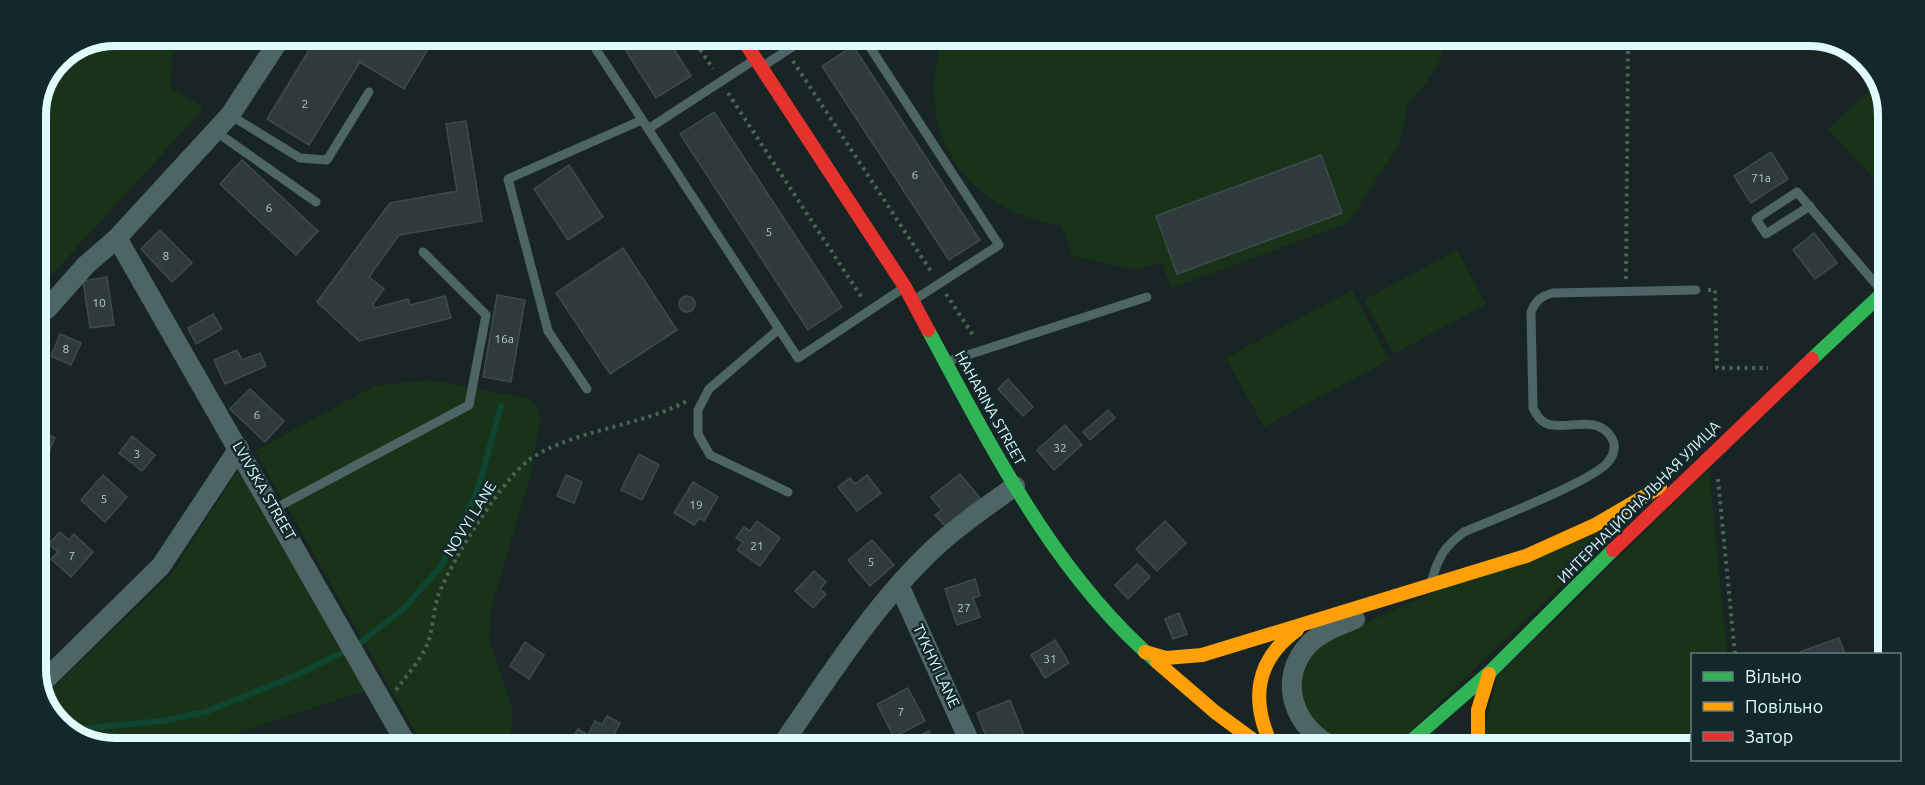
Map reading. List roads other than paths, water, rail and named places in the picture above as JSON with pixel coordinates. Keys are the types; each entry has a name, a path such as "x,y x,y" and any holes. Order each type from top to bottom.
{"street":[{"path":"46,309 86,265 117,238 230,115 275,46"},
{"name":"HAHARINA STREET","path":"747,46 905,287 1015,486 1056,548 1096,601 1144,652 1215,712 1250,738"},
{"name":"LVIVSKA STREET","path":"117,238 274,509 403,738"},
{"path":"1735,430 1878,297"},
{"name":"ИНТЕРНАЦИОНАЛЬНАЯ УЛИЦА","path":"1144,652 1166,658 1202,655 1526,556 1576,535 1633,506 1735,430"},
{"name":"ИНТЕРНАЦИОНАЛЬНАЯ УЛИЦА","path":"1414,738 1490,672 1735,430"},
{"path":"48,678 161,566 239,448"},
{"path":"787,738 860,634 899,585 940,543 1015,486"},
{"name":"TYKHYI LANE","path":"899,585 968,738"},
{"path":"1319,738 1312,734 1295,709 1292,680 1302,652 1324,633 1431,585"},
{"path":"1267,738 1258,711 1258,689 1263,668 1274,649 1290,634 1309,623"},
{"name":"ИНТЕРНАЦИОНАЛЬНАЯ УЛИЦА","path":"1476,738 1475,729 1479,700 1490,672"}],"lane":[{"path":"594,46 798,358 905,287"},
{"path":"648,129 721,81 794,46"},
{"path":"869,46 999,244 913,301"},
{"path":"230,115 300,158 327,159 369,92"},
{"path":"587,389 548,331 508,179 642,120"},
{"path":"214,130 316,202"},
{"path":"1810,206 1766,234 1756,219 1797,192 1810,206 1878,282"},
{"path":"274,509 470,405 486,315 423,252"},
{"path":"1431,585 1437,560 1447,544 1587,477 1607,464 1614,454 1614,441 1607,430 1595,424 1552,425 1537,416 1533,408 1531,312 1535,302 1543,295 1553,293 1695,290"},
{"path":"947,362 1147,297"},
{"path":"779,328 709,389 698,410 698,434 710,455 788,492"}],"waterway":[{"path":"82,729 162,721 205,712 297,675 359,644 404,608 442,565 478,489 501,406"}]}
